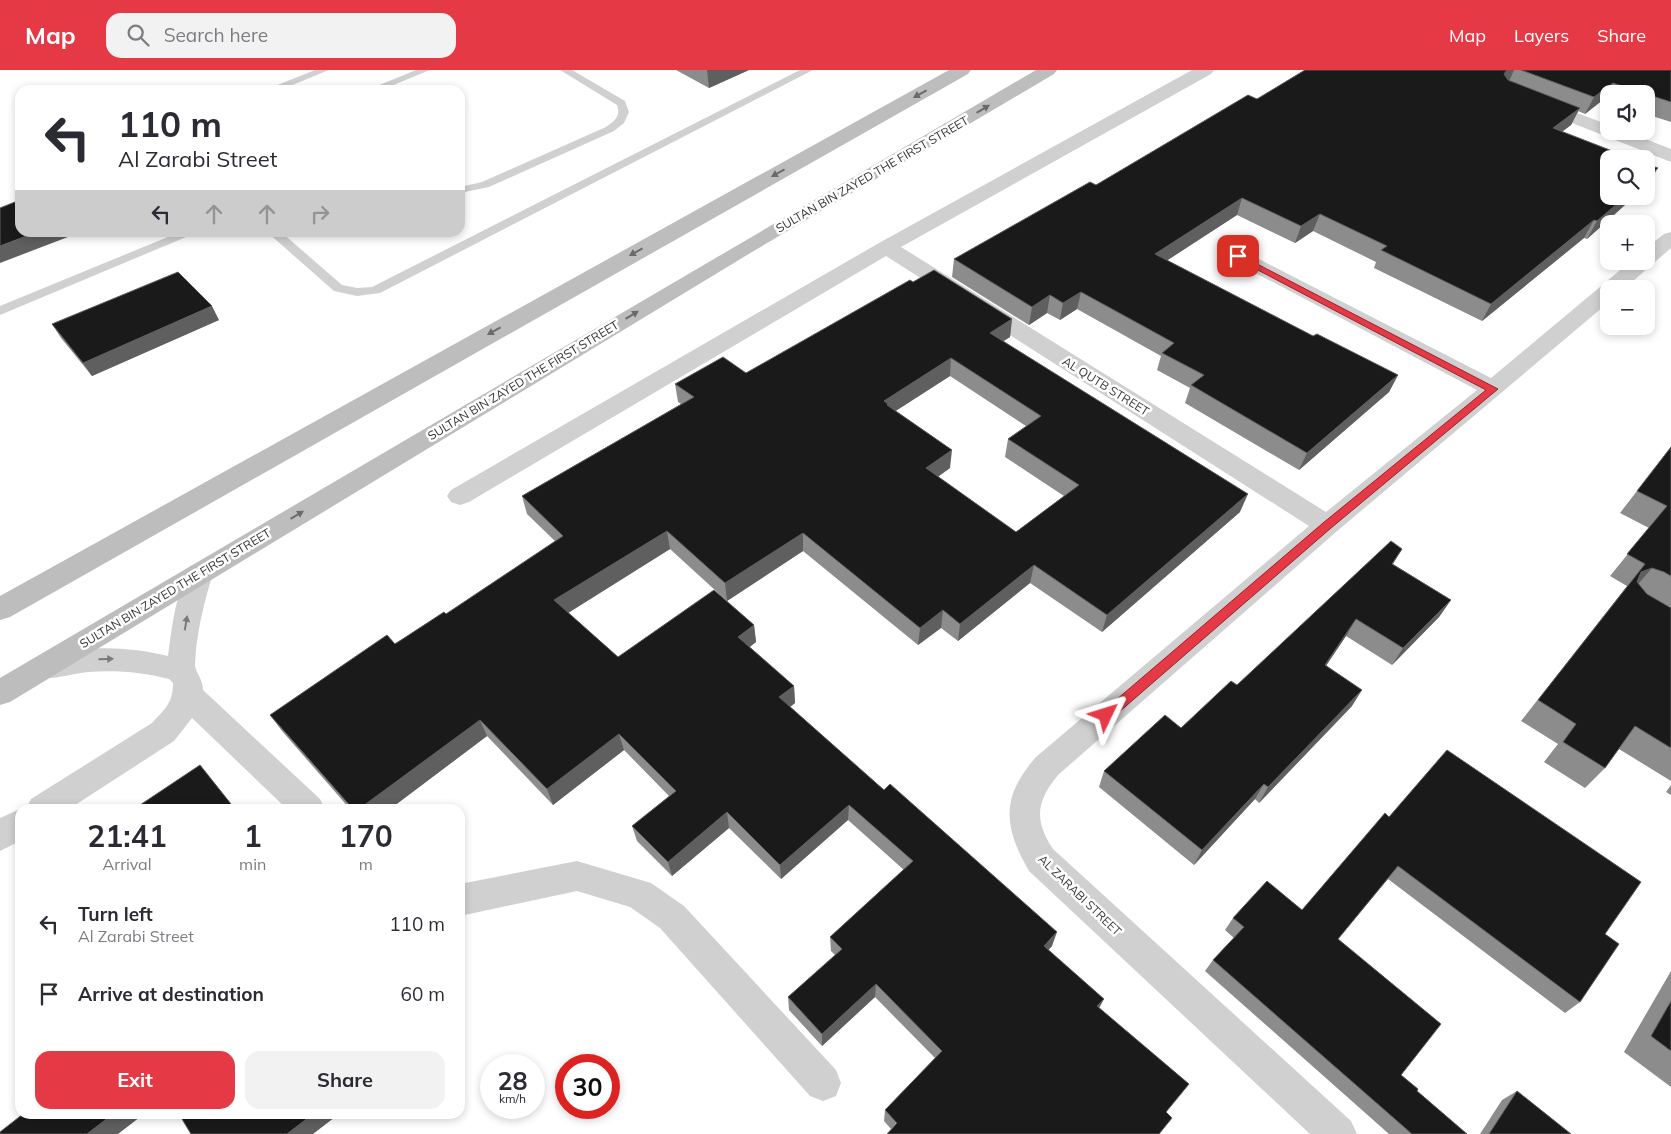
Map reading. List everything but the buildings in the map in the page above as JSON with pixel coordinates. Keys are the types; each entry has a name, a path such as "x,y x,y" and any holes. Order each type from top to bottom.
{"main road":[{"path":"0,609 962,70"},
{"name":"SULTAN BIN ZAYED THE FIRST STREET","path":"0,693 1048,70"}],"street":[{"path":"460,496 886,248 1205,70"},
{"path":"1526,99 1671,156"},
{"name":"AL ZARABI STREET","path":"1655,252 1671,238"},
{"name":"AL QUTB STREET","path":"886,248 1327,525"},
{"path":"1238,256 1493,389"},
{"name":"AL ZARABI STREET","path":"1622,280 1633,270"},
{"name":"AL ZARABI STREET","path":"1338,1134 1041,860 1031,845 1024,827 1024,809 1028,792 1034,779 1047,766 1327,525 1600,298"},
{"path":"50,804 163,732 179,714 184,683 188,611 200,573"},
{"path":"40,668 87,660 130,660 156,664 184,683 304,804"},
{"path":"0,836 15,826"},
{"path":"465,899 577,876 639,894 672,917 823,1083"}],"lane":[{"path":"284,85 324,70"},
{"path":"385,85 425,70"},
{"path":"465,189 485,185 610,129 619,123 624,116 624,109 621,103 565,70"},
{"path":"279,237 338,288 348,292 362,293 376,290 808,70"},
{"path":"0,311 180,237"}],"route":[{"path":"1106,715 1327,525 1493,389 1238,256"}]}
